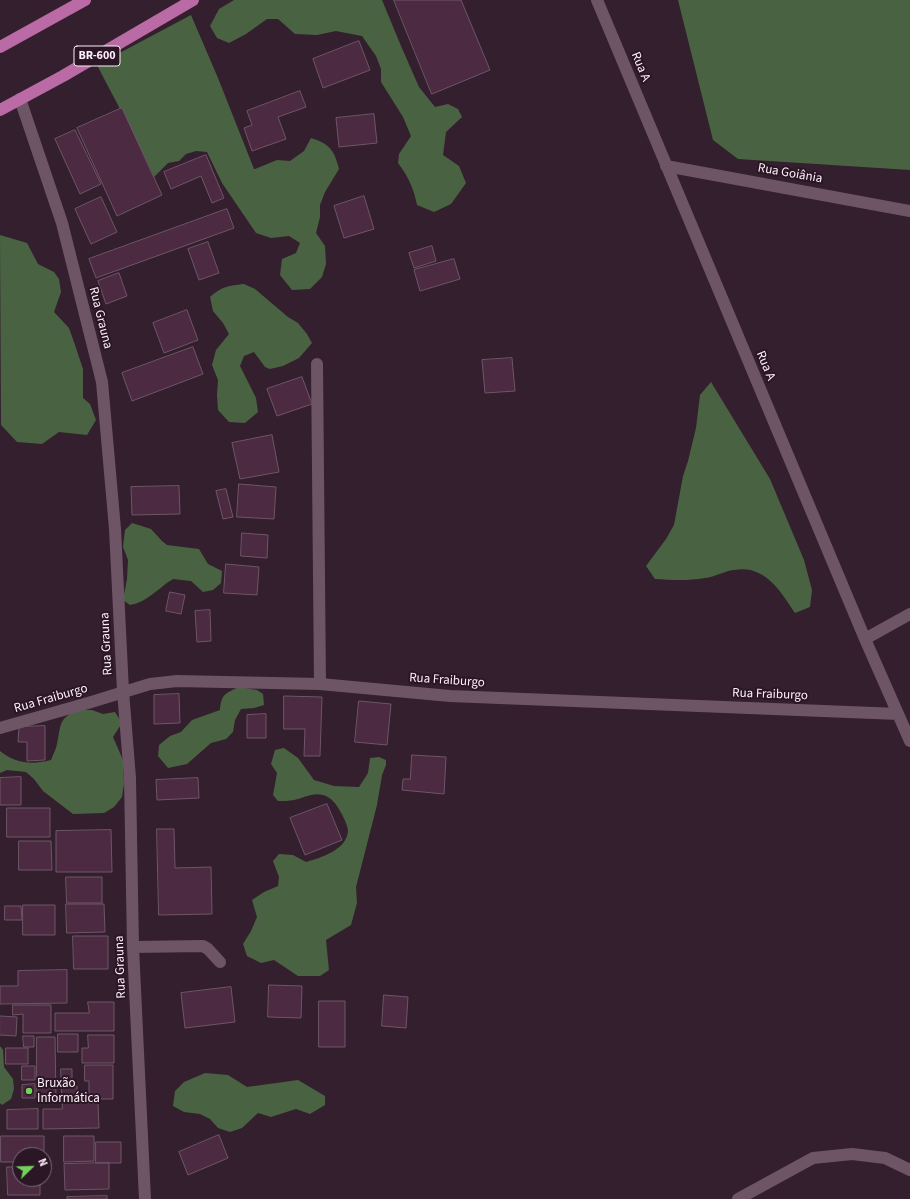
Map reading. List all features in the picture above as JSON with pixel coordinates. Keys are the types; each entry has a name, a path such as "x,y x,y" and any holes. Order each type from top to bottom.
{"main road":[{"path":"0,47 85,0"},
{"name":"BR-600","path":"0,110 193,0"}],"street":[{"name":"Rua A","path":"597,0 865,639 910,741"},
{"name":"Rua Grauna","path":"20,99 62,223 102,382 115,529 123,692 130,778 133,947 145,1199"},
{"name":"Rua Goiânia","path":"666,166 910,210"},
{"path":"317,364 320,684"},
{"path":"865,639 910,614"},
{"name":"Rua Fraiburgo","path":"0,728 150,684 177,681 320,684 450,696 898,714"},
{"path":"133,947 203,946 208,949 220,962"},
{"path":"738,1199 813,1158 852,1154 885,1158 910,1170"}],"green space":[{"path":"234,0 382,0 419,87 435,107 448,104 458,109 462,117 446,132 443,155 459,166 466,183 451,204 434,212 417,205 410,183 398,163 399,154 411,136 403,117 381,82 381,69 376,56 362,36 336,31 317,35 295,34 278,19 267,19 246,34 229,43 217,38 210,26 219,9"},
{"path":"678,0 910,0 910,170 738,159 713,140"},
{"path":"191,15 254,169 277,160 290,161 304,151 311,138 327,145 333,152 339,169 325,192 320,205 320,217 316,233 325,246 326,264 322,277 310,289 292,290 280,275 282,259 296,253 300,243 289,236 271,238 256,233 222,183 207,152 196,151 186,154 179,161 168,163 154,177 134,135 97,65"},
{"path":"0,235 27,243 38,264 54,272 59,279 61,292 54,312 69,328 83,369 83,398 90,404 96,420 87,435 59,432 42,444 17,442 1,425"},
{"path":"244,284 255,289 288,317 298,323 312,343 299,358 283,366 270,369 265,367 254,352 244,356 240,366 256,398 258,412 245,423 229,422 218,410 218,380 212,365 216,350 229,334 223,323 213,311 210,297 226,287"},
{"path":"711,382 770,479 804,560 812,590 810,607 795,613 771,581 755,571 745,569 734,570 699,579 667,580 655,579 646,566 666,539 674,525 683,476 696,428 700,395"},
{"path":"132,523 151,529 167,545 199,549 208,564 222,571 221,583 213,590 203,592 191,581 173,579 148,598 130,605 123,600 127,579 128,560 123,547 125,530"},
{"path":"239,687 257,690 263,694 264,705 254,708 241,709 235,720 233,732 226,739 211,743 187,764 168,768 158,756 159,745 170,736 181,732 192,720 220,710 223,697"},
{"path":"78,710 92,710 103,714 115,712 122,723 113,737 123,760 124,784 122,797 114,807 104,813 73,814 43,791 34,779 26,772 7,770 0,773 0,751 18,761 37,763 51,760 57,746 62,723 67,716"},
{"path":"284,748 298,758 314,780 334,786 359,787 368,773 370,758 379,757 386,760 377,805 356,887 357,903 351,925 326,940 329,970 320,976 298,976 274,960 261,963 247,956 243,944 257,917 252,900 264,892 278,886 279,877 273,861 279,854 293,855 306,862 318,858 338,848 346,838 348,831 339,809 326,796 315,794 294,800 278,801 273,795 277,773 271,764 275,750"},
{"path":"0,1046 3,1050 4,1067 13,1079 14,1089 11,1099 2,1105 0,1103"},
{"path":"205,1073 228,1075 247,1087 298,1080 325,1096 325,1105 310,1114 296,1109 271,1117 258,1113 242,1128 230,1132 218,1128 210,1119 200,1114 184,1112 173,1106 175,1091 184,1082"}],"building":[{"path":"394,0 461,0 490,70 432,94"},
{"path":"359,41 370,70 323,88 313,59"},
{"path":"300,91 306,107 278,117 286,139 252,151 244,128 252,125 247,111"},
{"path":"122,108 162,195 117,216 77,128"},
{"path":"374,114 377,143 339,147 336,118"},
{"path":"75,130 101,184 80,194 55,139"},
{"path":"206,155 224,198 212,203 201,176 171,189 164,172"},
{"path":"364,196 374,229 344,238 334,206"},
{"path":"101,197 117,232 91,244 75,209"},
{"path":"227,209 234,228 96,278 89,259"},
{"path":"208,242 219,273 199,280 188,249"},
{"path":"432,246 436,261 414,268 409,253"},
{"path":"454,259 460,279 420,291 414,270"},
{"path":"119,273 127,296 106,304 98,281"},
{"path":"187,310 198,340 164,353 153,323"},
{"path":"193,347 203,374 132,401 122,373"},
{"path":"512,358 515,391 485,393 482,360"},
{"path":"302,377 312,404 277,416 267,389"},
{"path":"272,435 279,472 240,479 232,443"},
{"path":"239,484 276,487 274,519 237,517"},
{"path":"179,486 180,514 132,515 131,487"},
{"path":"226,489 233,517 223,519 216,491"},
{"path":"242,533 268,535 267,558 241,556"},
{"path":"226,564 259,567 257,595 224,593"},
{"path":"170,592 185,595 181,614 166,611"},
{"path":"210,610 211,641 197,642 195,611"},
{"path":"179,694 180,723 154,724 154,695"},
{"path":"284,696 322,697 320,756 304,756 305,729 284,729"},
{"path":"359,701 391,704 387,745 355,742"},
{"path":"266,714 266,738 247,738 247,715"},
{"path":"45,726 45,760 27,761 27,742 18,742 19,727"},
{"path":"412,755 446,757 444,794 402,790 403,779 410,779"},
{"path":"21,777 21,805 0,805 0,778"},
{"path":"198,778 199,798 157,800 156,780"},
{"path":"327,804 342,840 305,855 290,818"},
{"path":"7,808 50,808 50,837 7,837"},
{"path":"157,829 174,829 175,868 211,867 212,914 159,915"},
{"path":"111,830 112,872 56,872 56,831"},
{"path":"19,841 51,841 52,870 19,870"},
{"path":"66,877 102,877 102,903 67,903"},
{"path":"66,904 104,904 105,932 67,933"},
{"path":"23,905 55,905 55,935 23,935"},
{"path":"5,906 21,906 22,920 5,920"},
{"path":"73,936 108,936 108,969 74,969"},
{"path":"67,970 67,1003 0,1004 0,986 18,986 18,971"},
{"path":"269,985 302,986 301,1018 268,1017"},
{"path":"231,987 235,1022 185,1028 181,993"},
{"path":"384,995 408,997 406,1028 382,1026"},
{"path":"319,1001 345,1001 345,1047 319,1047"},
{"path":"88,1002 114,1002 114,1031 55,1031 55,1013 89,1013"},
{"path":"13,1005 51,1005 51,1033 23,1033 23,1014 13,1015"},
{"path":"0,1016 17,1017 16,1036 0,1035"},
{"path":"58,1034 78,1034 78,1052 58,1052"},
{"path":"88,1035 114,1035 114,1063 82,1063 82,1048 88,1048"},
{"path":"23,1036 34,1036 34,1047 24,1047"},
{"path":"37,1037 55,1037 56,1098 37,1098"},
{"path":"6,1048 28,1048 28,1064 6,1064"},
{"path":"85,1065 113,1065 113,1099 89,1099 89,1081 85,1081"},
{"path":"22,1066 35,1066 35,1080 22,1080"},
{"path":"61,1069 72,1069 72,1086 77,1086 77,1103 98,1103 99,1128 43,1129 43,1109 62,1109"},
{"path":"35,1084 35,1098 22,1098 22,1085"},
{"path":"38,1109 38,1129 7,1129 7,1110"},
{"path":"219,1135 228,1158 188,1175 179,1152"},
{"path":"1,1136 44,1136 44,1147 12,1147 12,1162 1,1162"},
{"path":"64,1136 94,1136 94,1161 64,1162"},
{"path":"96,1142 121,1142 121,1163 96,1163"},
{"path":"109,1163 109,1189 65,1190 64,1164"},
{"path":"7,1167 12,1167 12,1187 40,1187 40,1195 8,1195"},
{"path":"107,1196 107,1199 67,1199 67,1197"}],"place":[{"name":"Bruxão Informática","path":"29,1091"}]}
